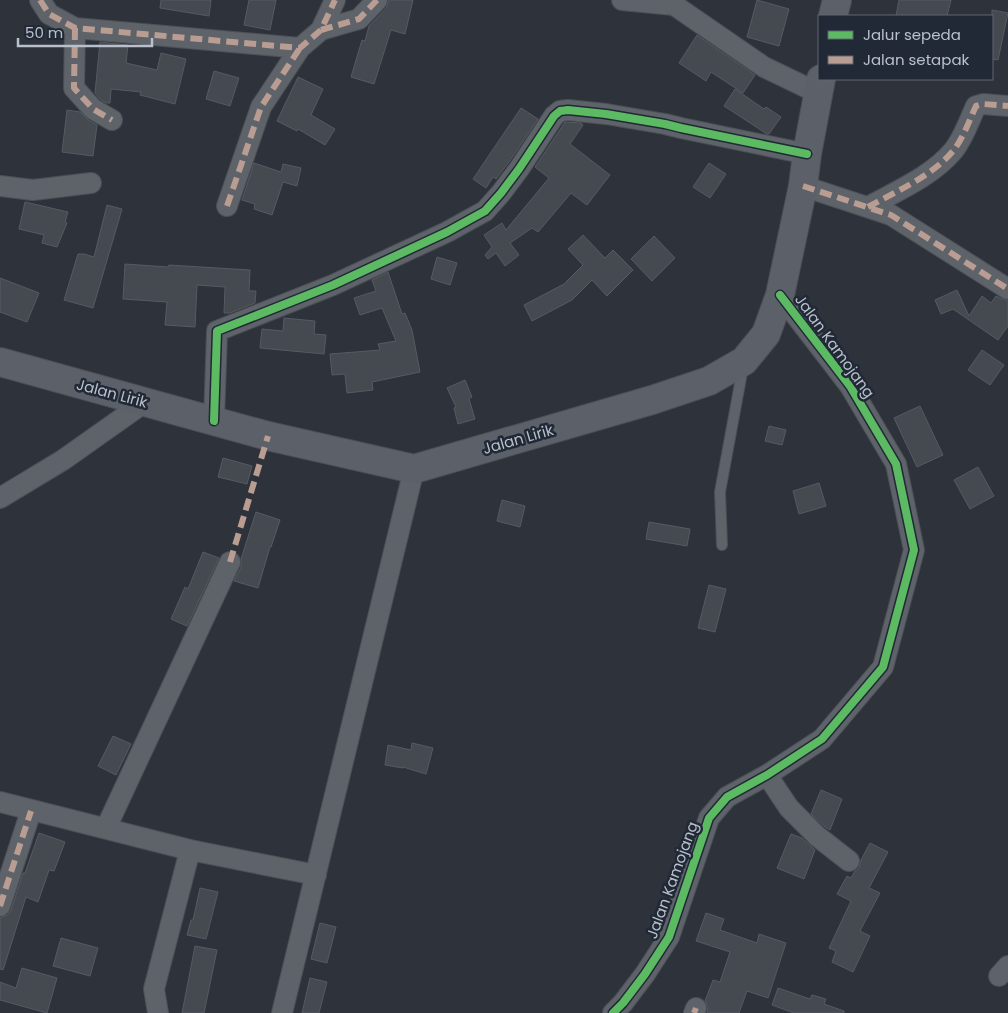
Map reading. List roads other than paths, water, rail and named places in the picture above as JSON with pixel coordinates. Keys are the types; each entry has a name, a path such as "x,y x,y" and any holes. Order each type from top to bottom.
{"main road":[{"path":"833,15 837,0"},
{"name":"Jalan Lirik","path":"0,362 268,436 414,469 652,400 709,381 744,361 766,334 780,295 804,186 807,154 820,86"}],"street":[{"path":"40,0 49,14 75,28 300,48"},
{"path":"227,206 261,106 300,48 321,30 335,0"},
{"path":"321,30 359,19 377,0"},
{"path":"622,0 674,5 764,67 820,86"},
{"path":"75,28 74,88 93,110 112,120"},
{"path":"868,207 931,172 953,151 976,106 983,104 1008,106"},
{"path":"214,421 217,331 341,281 447,232 485,211 501,194 554,116 560,111 568,110 606,114 665,124 807,154"},
{"path":"0,186 33,190 92,183"},
{"path":"804,186 891,215 1008,289"},
{"name":"Jalan Kamojang","path":"621,1010 669,937 709,818 727,797 767,775 822,739 883,667 914,550 896,464 850,386 780,295"},
{"path":"0,498 63,460 145,402"},
{"path":"282,1013 414,469"},
{"path":"106,828 230,562"},
{"path":"767,775 789,808 817,836 849,861"},
{"path":"0,802 190,850 316,875"},
{"path":"0,906 31,811"},
{"path":"158,1013 154,988 190,850"}],"lane":[{"path":"722,545 720,492 744,361"}]}
